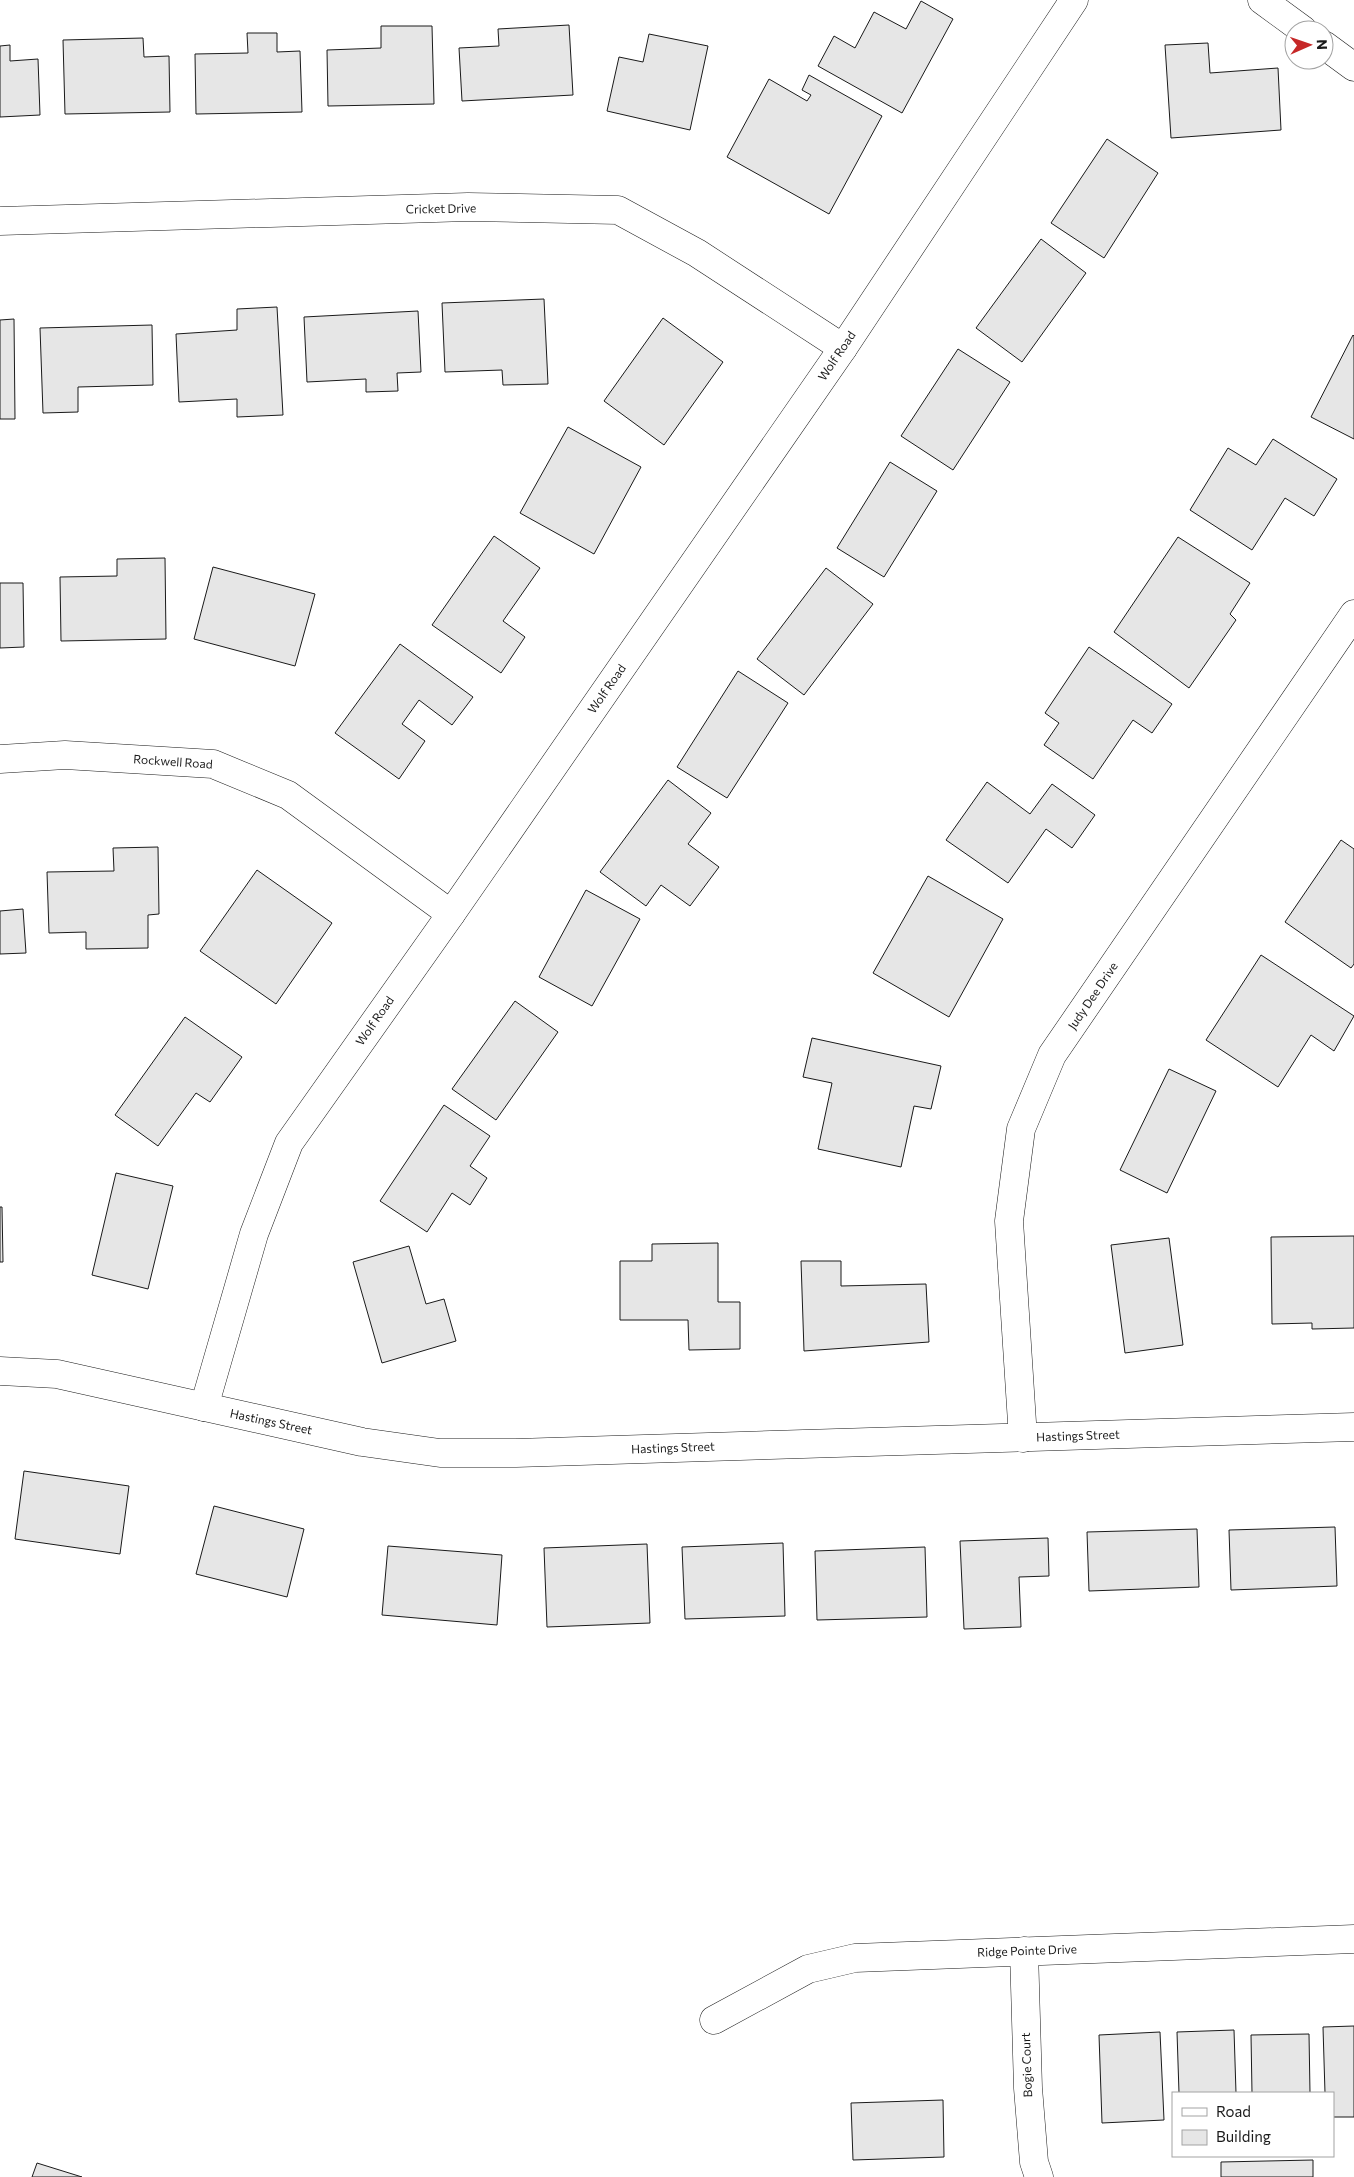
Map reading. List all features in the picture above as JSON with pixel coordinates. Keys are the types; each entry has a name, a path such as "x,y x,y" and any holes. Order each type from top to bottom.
{"street":[{"name":"Wolf Road","path":"204,1407 254,1234 289,1143 451,914 843,348 1074,0"},
{"path":"1262,0 1289,20"},
{"path":"1334,53 1354,68"},
{"name":"Cricket Drive","path":"0,221 468,208 618,210 697,253 843,348"},
{"name":"Judy Dee Drive","path":"1023,1438 1010,1221 1021,1129 1052,1055 1354,614"},
{"name":"Rockwell Road","path":"0,759 65,755 213,764 288,796 451,914"},
{"name":"Hastings Street","path":"0,1371 57,1374 362,1442 440,1453 1023,1438 1354,1427"},
{"name":"Ridge Pointe Drive","path":"714,2020 808,1970 855,1958 1354,1939"},
{"name":"Bogie Court","path":"1024,1951 1028,2088 1034,2162 1039,2177"}],"building":[{"path":"921,1 953,19 902,113 818,66 834,36 855,48 874,12 906,29"},
{"path":"569,25 573,95 462,101 459,48 499,46 498,29"},
{"path":"381,26 432,26 434,104 328,106 327,50 381,48"},
{"path":"247,33 277,33 277,52 300,51 302,112 196,114 195,54 248,53"},
{"path":"649,34 708,46 690,130 607,111 619,57 643,62"},
{"path":"143,38 144,57 169,56 170,112 65,114 63,40"},
{"path":"1208,43 1210,73 1278,68 1281,130 1171,138 1165,45"},
{"path":"10,45 10,61 38,59 40,115 0,117 0,46"},
{"path":"809,75 882,116 829,214 727,157 769,79 807,101 811,95 802,90"},
{"path":"1107,139 1158,173 1104,258 1051,223"},
{"path":"1041,239 1086,273 1022,362 976,328"},
{"path":"544,299 548,384 503,385 502,370 445,372 442,303"},
{"path":"277,307 283,415 237,417 237,399 179,402 176,334 237,330 237,309"},
{"path":"418,311 421,372 397,373 398,391 366,392 366,379 307,382 304,317"},
{"path":"663,318 723,362 664,445 604,401"},
{"path":"14,319 15,419 0,419 0,320"},
{"path":"152,325 153,385 78,387 78,412 43,413 40,328"},
{"path":"1354,336 1354,439 1311,417"},
{"path":"958,349 1010,382 953,470 901,436"},
{"path":"568,427 641,467 594,554 520,513"},
{"path":"1273,439 1337,479 1314,516 1285,498 1252,550 1190,510 1228,448 1256,465"},
{"path":"890,462 937,491 884,577 837,548"},
{"path":"494,536 540,568 503,621 525,637 501,673 432,625"},
{"path":"1178,537 1250,583 1230,614 1236,620 1189,688 1114,632"},
{"path":"165,558 166,639 61,641 60,577 117,576 117,559"},
{"path":"213,567 315,594 295,666 194,639"},
{"path":"826,568 873,604 804,695 757,659"},
{"path":"0,583 23,583 24,647 0,648"},
{"path":"400,644 473,697 452,725 419,700 402,724 425,741 399,779 335,733"},
{"path":"1089,647 1172,704 1152,733 1133,720 1093,779 1044,745 1059,723 1045,713"},
{"path":"738,671 788,703 727,798 677,767"},
{"path":"668,780 711,813 688,844 719,867 690,906 661,885 646,906 600,872"},
{"path":"987,782 1030,814 1052,784 1095,815 1072,848 1046,829 1008,883 946,840"},
{"path":"1341,840 1354,849 1354,964 1351,968 1285,922"},
{"path":"158,847 159,914 148,915 148,948 86,949 86,932 49,933 47,872 114,871 113,848"},
{"path":"257,870 332,923 276,1004 200,951"},
{"path":"928,876 1003,919 949,1017 873,973"},
{"path":"586,890 640,919 592,1006 539,977"},
{"path":"23,909 26,953 0,954 0,911"},
{"path":"1261,955 1354,1016 1334,1051 1311,1035 1278,1087 1206,1040"},
{"path":"515,1001 558,1032 496,1120 452,1089"},
{"path":"185,1017 242,1057 210,1102 196,1093 158,1146 115,1115"},
{"path":"812,1038 941,1066 931,1109 914,1106 901,1167 818,1149 832,1083 803,1077"},
{"path":"1169,1069 1216,1091 1167,1193 1120,1170"},
{"path":"444,1105 490,1136 470,1166 487,1178 470,1205 452,1193 427,1232 380,1201"},
{"path":"116,1173 173,1186 148,1289 92,1275"},
{"path":"0,1207 2,1207 3,1262 0,1262"},
{"path":"1354,1236 1354,1328 1312,1329 1312,1323 1272,1324 1271,1237"},
{"path":"1169,1238 1183,1345 1125,1353 1111,1245"},
{"path":"718,1243 718,1302 740,1302 740,1349 689,1350 688,1320 620,1320 620,1261 652,1261 652,1244"},
{"path":"409,1246 426,1304 444,1299 456,1341 382,1363 353,1262"},
{"path":"801,1261 841,1261 841,1286 926,1284 929,1342 804,1351"},
{"path":"24,1471 129,1486 120,1554 15,1539"},
{"path":"214,1506 304,1529 287,1597 196,1574"},
{"path":"1335,1527 1337,1586 1231,1590 1229,1530"},
{"path":"1197,1529 1199,1587 1089,1591 1087,1532"},
{"path":"1048,1538 1049,1576 1019,1577 1021,1627 964,1629 960,1541"},
{"path":"783,1543 785,1616 685,1619 682,1547"},
{"path":"647,1544 650,1623 547,1627 544,1548"},
{"path":"388,1546 502,1555 497,1625 382,1615"},
{"path":"925,1547 927,1617 817,1620 815,1551"},
{"path":"1354,2026 1354,2117 1334,2117 1334,2092 1325,2092 1323,2027"},
{"path":"1234,2030 1236,2092 1179,2092 1177,2032"},
{"path":"1160,2032 1164,2120 1102,2123 1099,2035"},
{"path":"1309,2034 1310,2092 1252,2092 1251,2035"},
{"path":"943,2100 944,2157 853,2160 851,2103"},
{"path":"1313,2160 1313,2177 1221,2177 1221,2162"},
{"path":"37,2163 82,2177 32,2177"}]}
